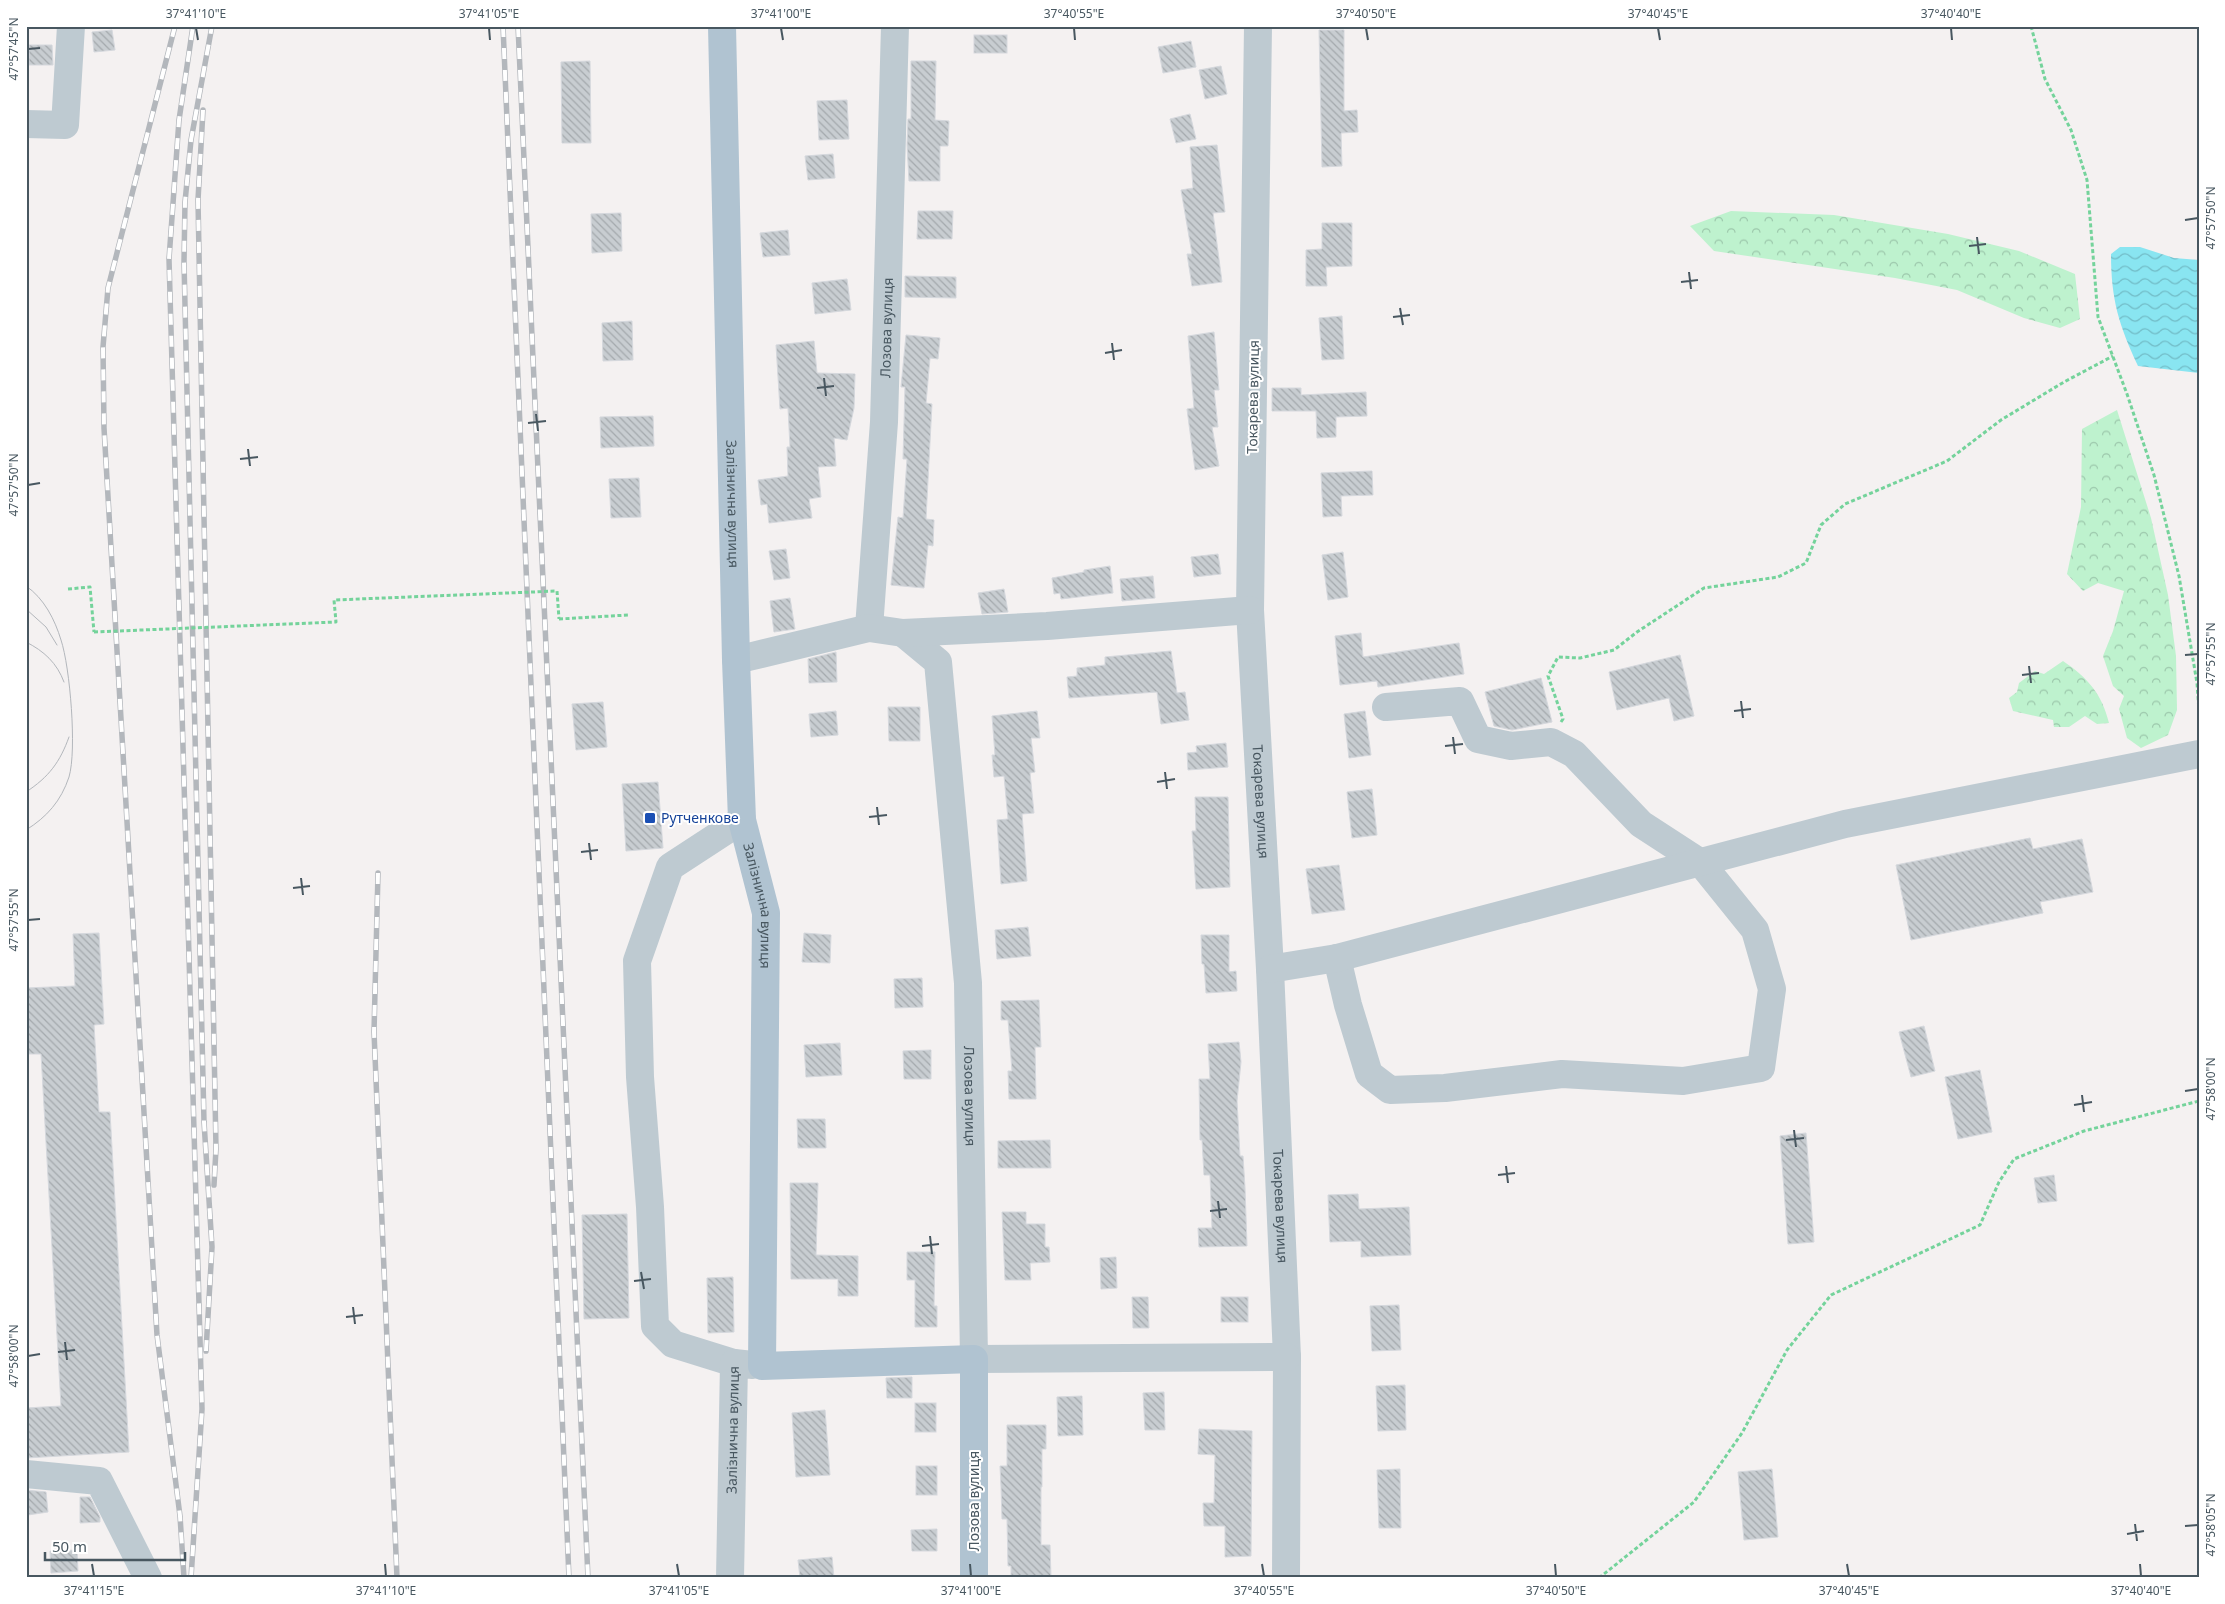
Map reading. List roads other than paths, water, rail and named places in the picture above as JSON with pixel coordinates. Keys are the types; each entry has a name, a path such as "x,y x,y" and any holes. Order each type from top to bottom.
{"main road":[{"name":"Залізнична вулиця","path":"722,26 736,660 742,820 766,913 762,1366"},
{"path":"762,1366 974,1359"},
{"name":"Лозова вулиця","path":"974,1359 974,1578"}],"street":[{"path":"26,124 64,125 71,26"},
{"name":"Лозова вулиця","path":"869,628 884,422 896,26"},
{"name":"Токарева вулиця","path":"1258,26 1250,610 1270,968 1287,1357 1286,1578"},
{"path":"736,660 869,628 903,633 1047,626 1250,610"},
{"name":"Лозова вулиця","path":"903,633 938,662 968,983 974,1359"},
{"path":"1337,958 1348,1005 1369,1074 1390,1090 1445,1088 1562,1074 1683,1081 1761,1068 1772,989 1755,930 1701,863 1641,824 1574,754 1551,742 1511,746 1478,739 1460,701 1386,707"},
{"path":"1270,968 1337,958 1845,824 2199,754"},
{"path":"734,1363 673,1344 655,1326 650,1207 640,1076 637,961 670,867 742,820"},
{"path":"974,1359 1287,1357"},
{"name":"Залізнична вулиця","path":"730,1578 734,1363 762,1366"},
{"path":"26,1474 99,1481 148,1578"}],"water":[{"path":"2120,247 2140,247 2174,258 2199,260 2199,373 2138,366 2121,325 2115,299 2111,254"}],"tram line":[{"path":"26,586 48,610 61,640 70,688 72,729 71,764 66,786 47,814 26,830"},
{"path":"26,609 46,627 57,645"},
{"path":"26,642 39,649 49,658 58,669 64,682"},
{"path":"26,792 41,781 53,768 62,754 69,737"}],"railway":[{"path":"175,26 108,288 103,347 104,428 157,1335 180,1516 184,1578"},
{"path":"191,1578 202,1409 169,259 179,120 193,26"},
{"path":"206,1351 212,1247 204,1122 184,262 185,202 191,140 212,26"},
{"path":"503,26 569,1578"},
{"path":"518,26 588,1578"},
{"path":"203,110 198,200 216,1149 214,1185"},
{"path":"378,873 374,1032 397,1578"}],"place":[{"name":"Рутченкове","path":"650,818"}]}
